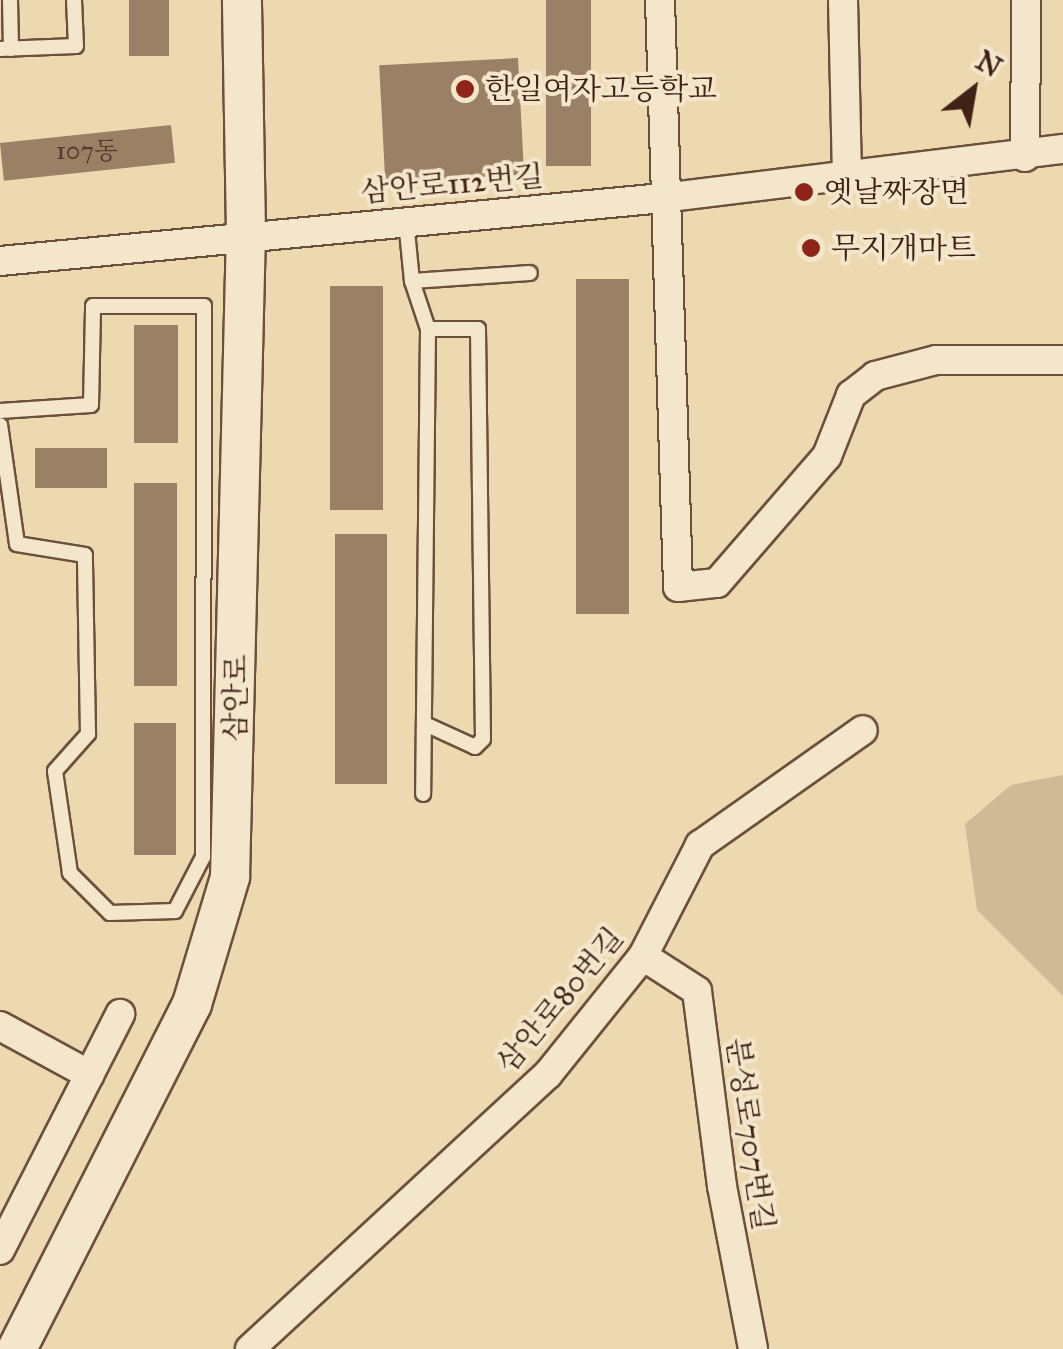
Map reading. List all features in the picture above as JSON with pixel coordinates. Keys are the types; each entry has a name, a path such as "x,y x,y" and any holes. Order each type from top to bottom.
{"main road":[{"name":"삼안로","path":"17,1349 192,1004 230,878 246,234 242,0"}],"street":[{"path":"660,0 663,198 678,587 717,583 827,456 851,395 874,376 936,360 1063,360"},
{"path":"843,0 847,175"},
{"path":"1026,0 1026,157"},
{"name":"삼안로112번길","path":"0,261 246,234 663,198 1026,157 1063,149"},
{"name":"삼안로80번길","path":"250,1349 548,1074 643,956 700,844 863,730"},
{"name":"분성로707번길","path":"643,956 698,991 722,1186 754,1349"},
{"path":"0,1250 120,1014"},
{"path":"0,1026 90,1075"}],"lane":[{"path":"10,0 5,49 76,46 74,0"},
{"path":"406,220 412,281 428,329 423,794"},
{"path":"412,281 530,273"},
{"path":"0,411 91,405 93,306 204,306 203,858 175,911 110,914 70,873 55,771 88,734 85,555 17,544 0,425"},
{"path":"426,724 475,747 483,739 478,328 428,329"}],"shaded area":[{"path":"1063,775 1063,996 977,910 965,824 1011,785"}],"building":[{"path":"129,0 169,0 169,56 129,56"},
{"path":"546,0 591,0 591,166 546,166"},
{"path":"518,58 524,175 385,182 379,65"},
{"path":"171,125 175,163 4,181 0,143"},
{"path":"576,279 629,279 629,614 576,614"},
{"path":"330,286 383,286 383,510 330,510"},
{"path":"134,325 178,325 178,443 134,443"},
{"path":"35,448 107,448 107,488 35,488"},
{"path":"134,483 177,483 177,686 134,686"},
{"path":"335,534 387,534 387,784 335,784"},
{"path":"134,723 176,723 176,855 134,855"}],"place":[{"name":"한일여자고등학교","path":"465,89"},
{"name":"옛날짜장면","path":"804,192"},
{"name":"무지개마트","path":"811,248"}]}
